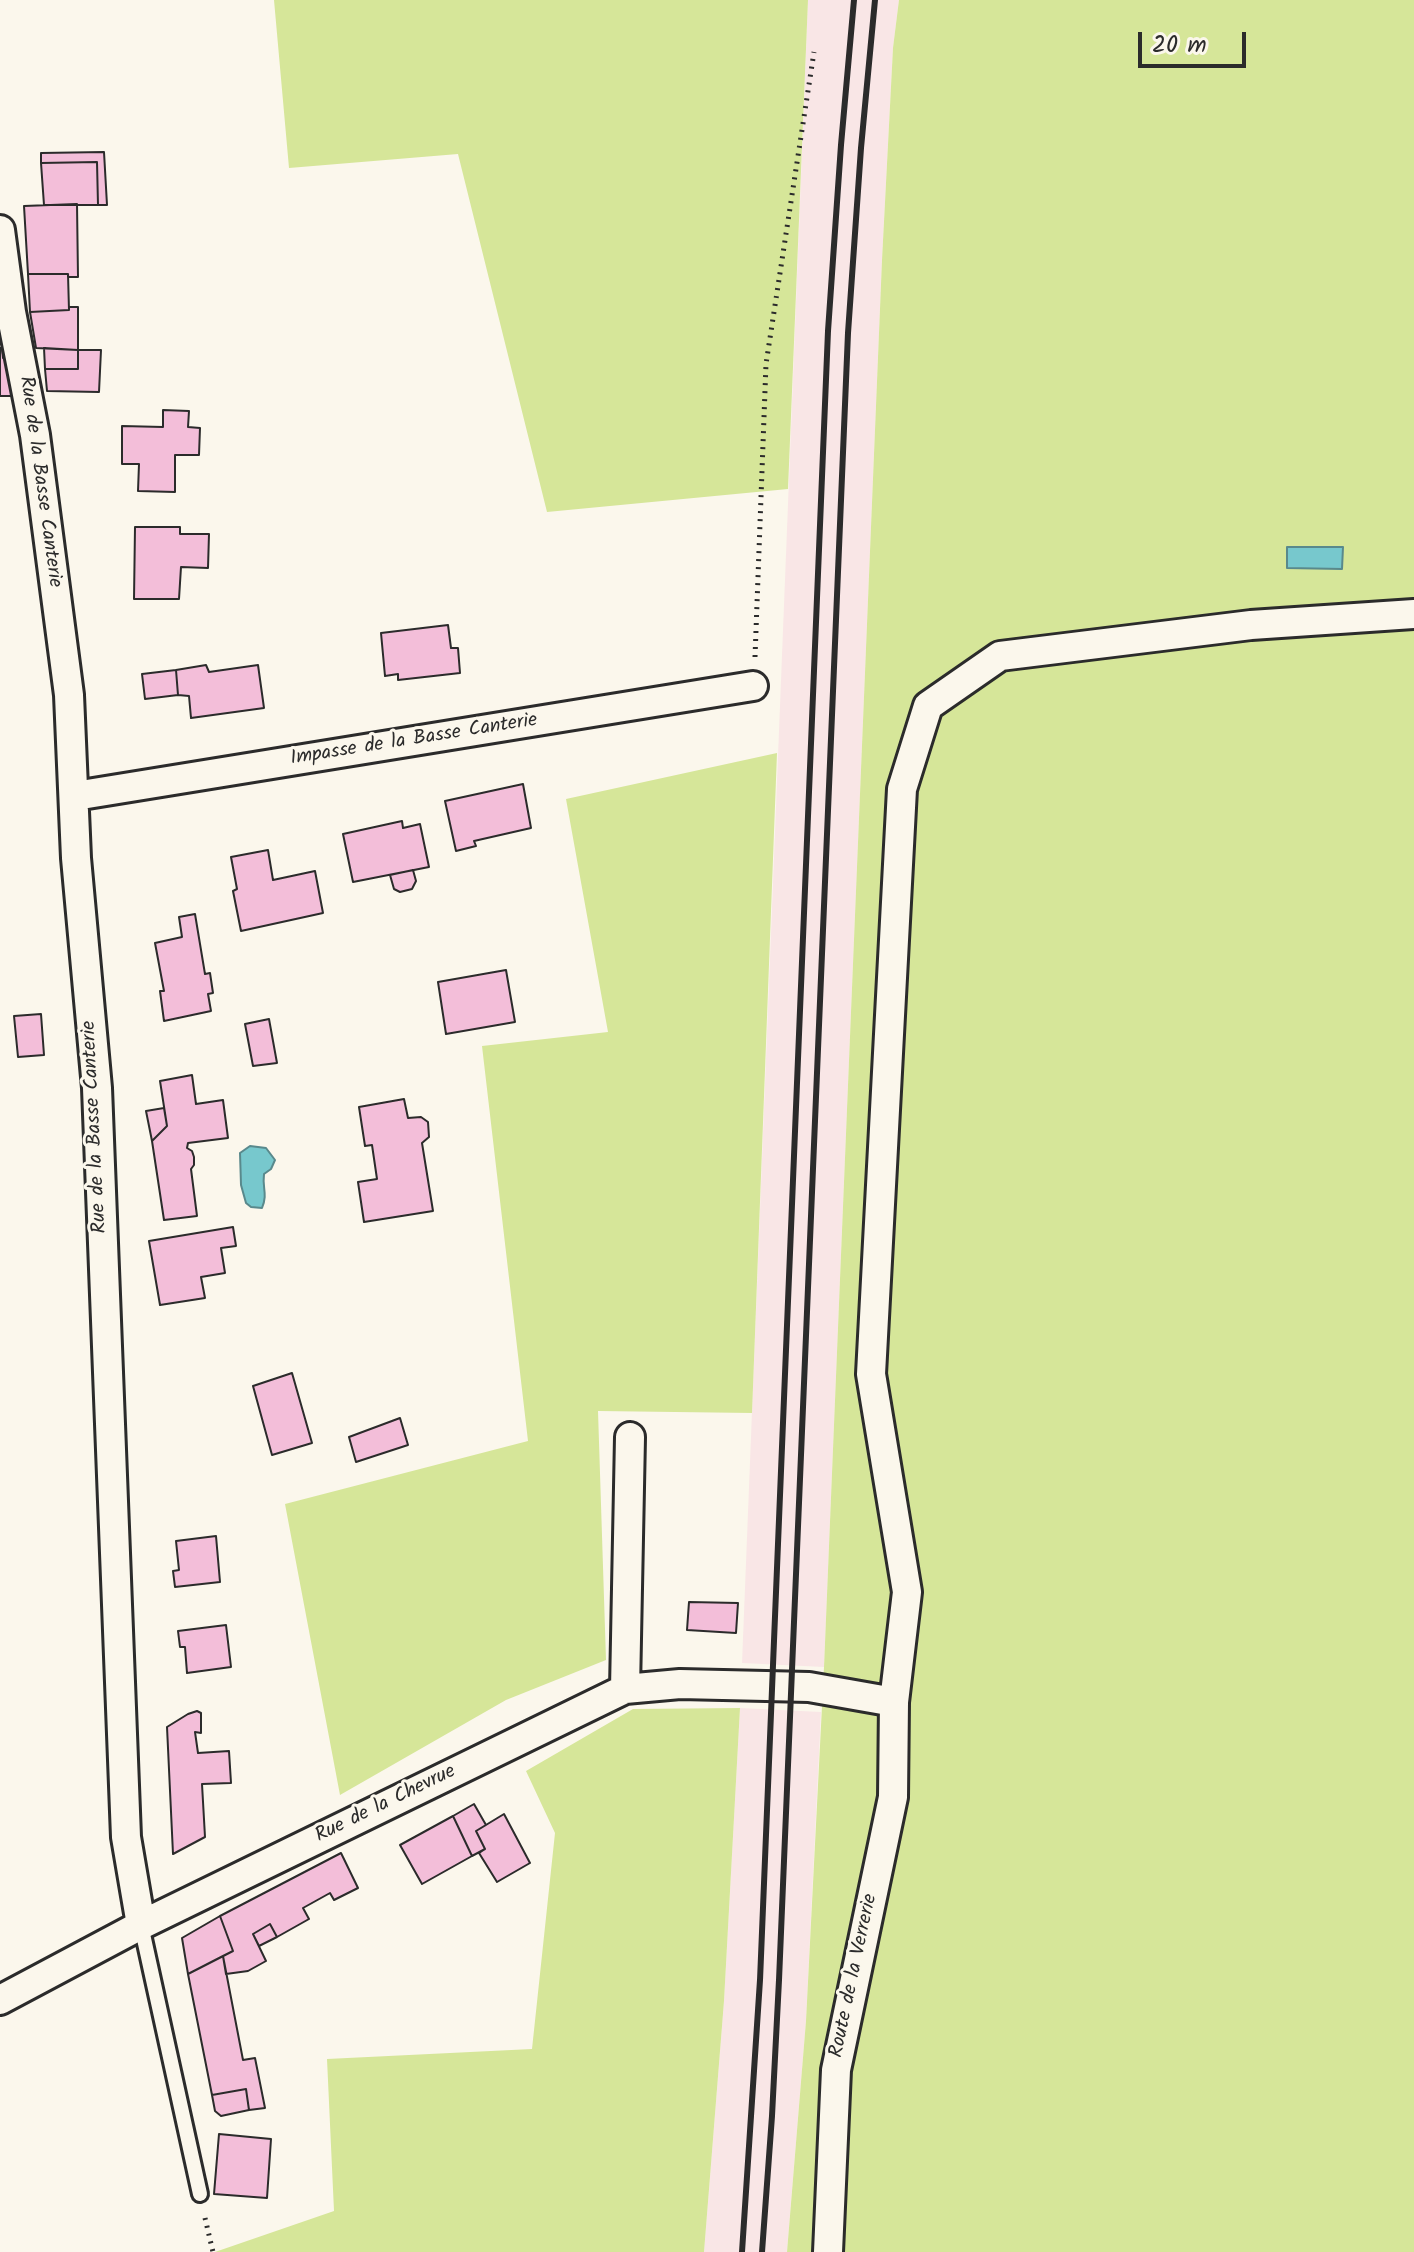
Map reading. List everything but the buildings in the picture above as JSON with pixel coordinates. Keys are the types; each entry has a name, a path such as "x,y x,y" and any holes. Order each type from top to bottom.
{"street":[{"name":"Rue de la Basse Canterie","path":"0,230 11,312 8,332 35,435 69,695 76,858 97,1088 126,1837 141,1925"},
{"name":"Route de la Verrerie","path":"828,2252 836,2070 893,1797 894,1702 907,1592 871,1374 902,789 928,706 1000,656 1251,625 1414,614"},
{"name":"Impasse de la Basse Canterie","path":"75,796 753,686"},
{"path":"625,1689 630,1437"},
{"name":"Rue de la Chevrue","path":"0,2000 141,1925 625,1689 680,1684 791,1686 894,1702"}],"lane":[{"path":"141,1925 200,2194"}],"path":[{"path":"753,686 766,364 814,52"},
{"path":"200,2194 213,2252"}],"shaded area":[{"path":"808,0 899,0 893,48 882,260 824,1667 742,1663"},
{"path":"740,1708 821,1712 806,2021 787,2252 704,2252 724,2001"}],"green space":[{"path":"274,0 808,0 788,489 547,512 458,154 289,168"},
{"path":"899,0 1414,0 1414,2252 787,2252 806,2021 824,1667 882,260 893,48"},
{"path":"777,753 752,1413 598,1411 606,1660 506,1700 340,1795 285,1504 528,1441 482,1046 608,1032 566,799"},
{"path":"740,1708 724,2001 704,2252 215,2252 334,2211 327,2059 532,2049 555,1833 526,1771 633,1709"}],"water":[{"path":"1287,547 1343,547 1342,569 1287,568"},
{"path":"250,1146 266,1148 275,1160 271,1169 264,1174 265,1198 262,1208 246,1203 241,1185 240,1153"}],"railway":[{"path":"742,2252 760,1980 828,331 854,0"},
{"path":"762,2252 779,1980 848,333 875,0"}]}
